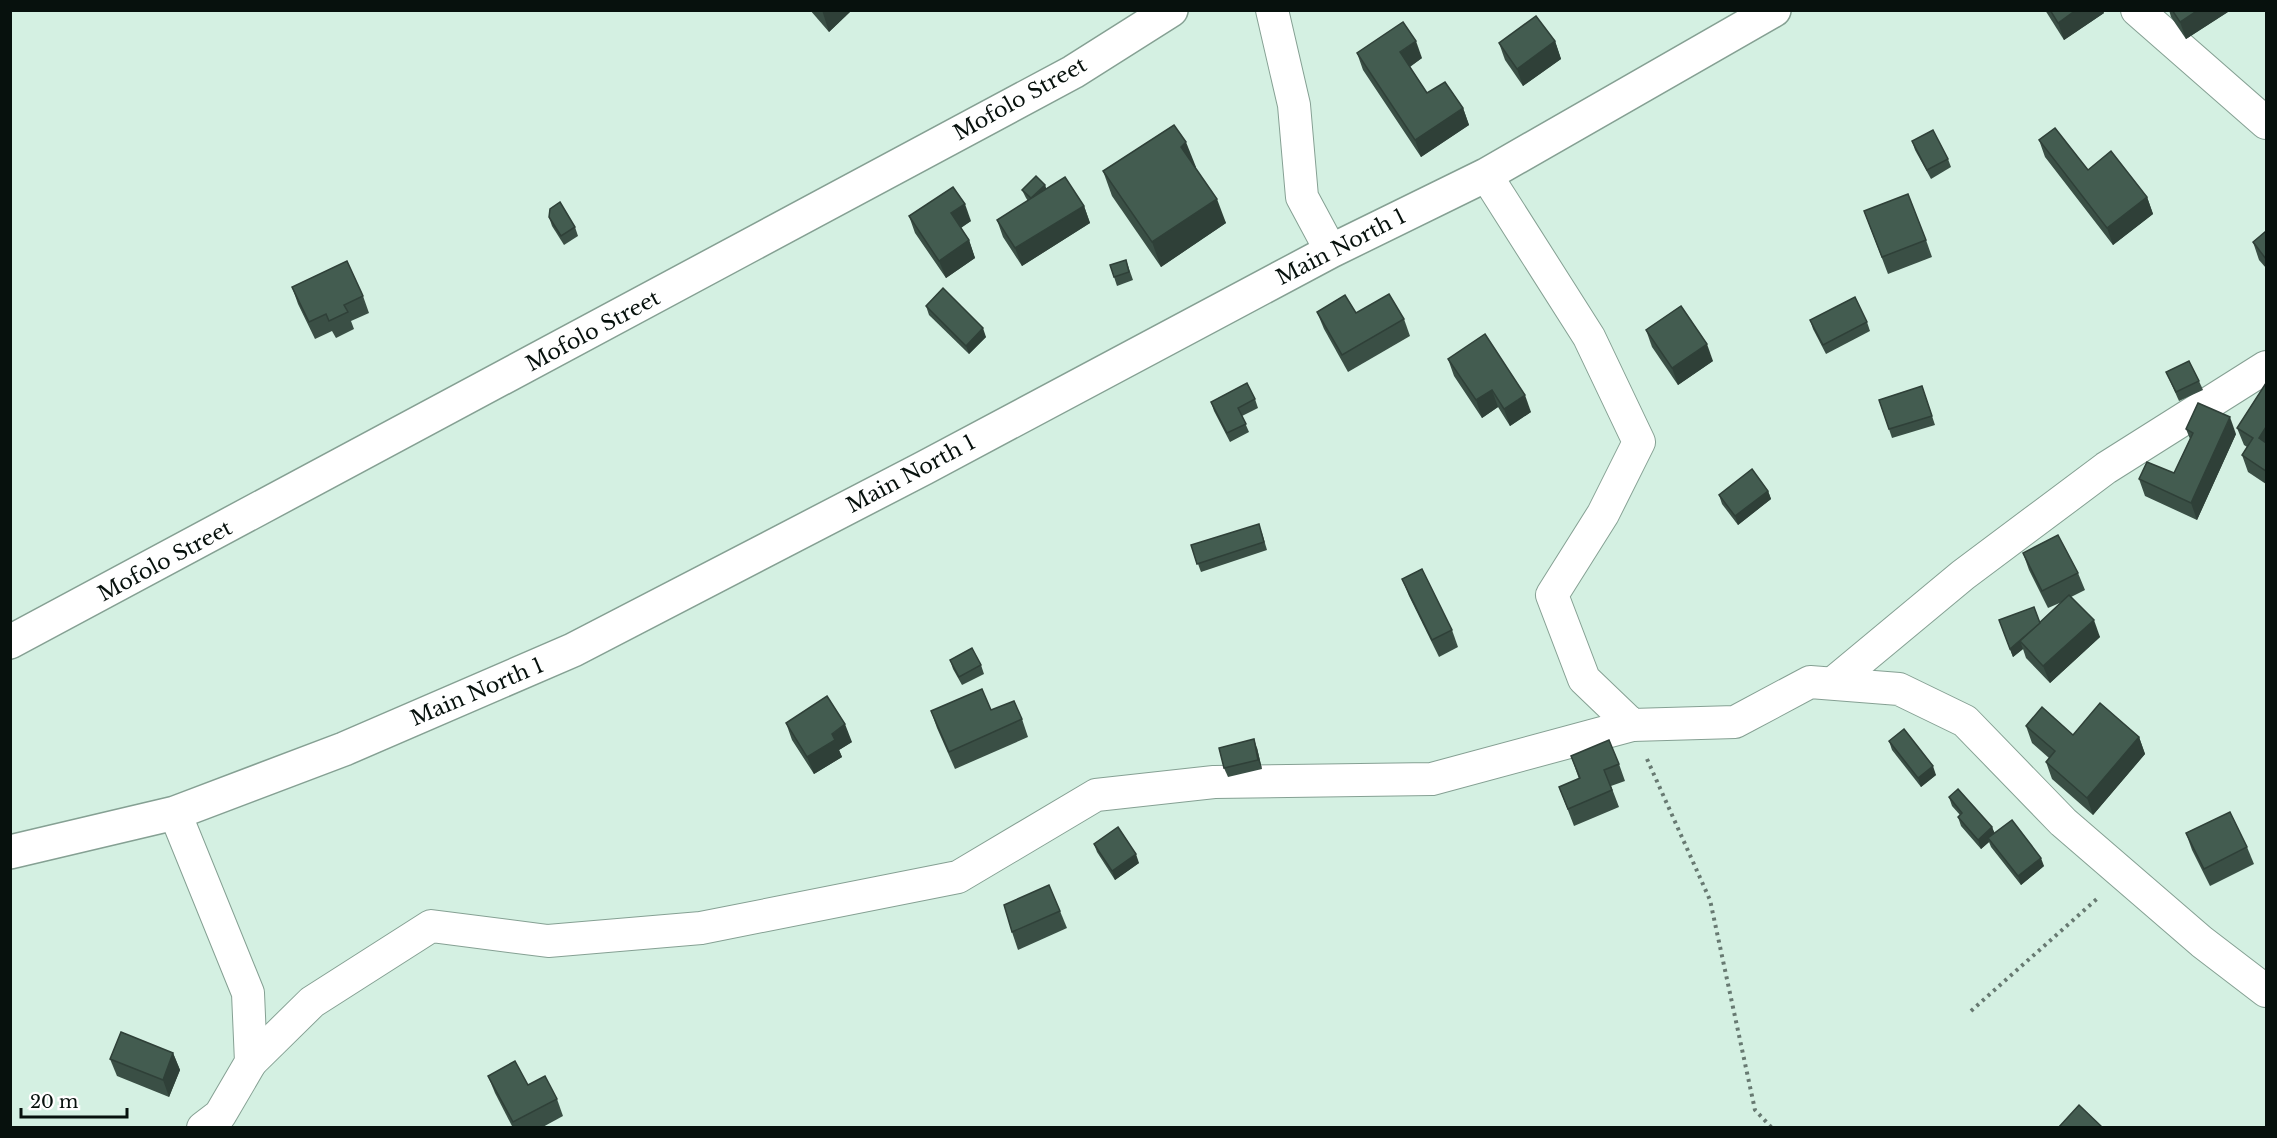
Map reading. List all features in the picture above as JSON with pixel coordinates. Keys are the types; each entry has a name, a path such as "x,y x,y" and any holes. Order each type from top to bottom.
{"main road":[{"name":"Mofolo Street","path":"10,642 1073,72 1171,10"},
{"name":"Main North 1","path":"10,852 175,813 344,749 573,650 924,468 1331,250 1486,175 1774,10"}],"street":[{"path":"1272,10 1294,105 1302,197 1331,250"},
{"path":"2137,10 2266,123"},
{"path":"1486,175 1588,337 1639,442 1603,514 1552,595 1584,679 1632,725"},
{"path":"1833,683 1963,575 2106,468 2266,366"},
{"path":"203,1128 220,1115 251,1062 312,1002 431,926 548,941 701,928 958,877 1096,795 1214,783 1432,778 1632,725 1735,722 1810,682 1899,688 1965,721 2063,822 2202,942 2266,991"},
{"path":"175,813 248,993 251,1062"}],"path":[{"path":"1632,725 1710,900 1755,1110 1772,1128"},
{"path":"1971,1011 2125,875"}],"building":[{"path":"2050,10 2076,10 2058,23"},
{"path":"2172,10 2198,10 2180,22"},
{"path":"1536,16 1555,41 1517,69 1499,43"},
{"path":"1403,22 1416,41 1400,52 1427,93 1445,82 1463,108 1415,140 1357,53"},
{"path":"1174,125 1186,142 1181,147 1217,199 1152,242 1103,171"},
{"path":"2055,128 2088,170 2111,151 2147,197 2107,228 2039,140"},
{"path":"1933,130 1948,159 1927,170 1912,141"},
{"path":"1036,176 1045,185 1031,198 1022,190"},
{"path":"1065,177 1084,206 1015,248 997,220"},
{"path":"953,187 965,204 951,213 969,240 939,261 909,216"},
{"path":"1908,194 1926,240 1882,257 1864,211"},
{"path":"560,202 575,227 561,236 549,217 550,209"},
{"path":"2266,231 2266,259 2253,242"},
{"path":"1126,260 1129,272 1114,277 1110,265"},
{"path":"347,261 363,296 344,305 348,312 329,321 326,314 309,322 292,287"},
{"path":"943,288 983,328 966,346 926,306"},
{"path":"1389,294 1404,319 1342,355 1317,312 1345,295 1356,313"},
{"path":"1855,297 1867,322 1823,345 1810,320"},
{"path":"1681,306 1707,344 1672,368 1646,330"},
{"path":"1485,334 1525,395 1504,409 1492,390 1476,400 1448,359"},
{"path":"2189,361 2199,381 2176,392 2166,372"},
{"path":"1247,383 1255,399 1238,408 1246,424 1227,433 1211,402"},
{"path":"2266,383 2266,427 2259,438 2266,443 2266,471 2242,455 2253,438 2237,428"},
{"path":"1922,386 1932,416 1889,429 1879,400"},
{"path":"2198,403 2230,417 2191,503 2139,479 2147,462 2174,473 2193,433 2186,429"},
{"path":"1752,469 1768,491 1735,516 1719,495"},
{"path":"1259,524 1264,542 1197,564 1191,545"},
{"path":"2058,535 2078,573 2042,591 2023,553"},
{"path":"1422,569 1452,630 1432,640 1402,579"},
{"path":"2069,595 2094,620 2043,666 2020,641"},
{"path":"2034,607 2040,623 2010,649 1999,620"},
{"path":"972,648 981,665 959,677 950,660"},
{"path":"982,689 991,710 1014,701 1022,719 949,752 931,711"},
{"path":"827,696 845,724 832,734 835,740 807,757 786,723"},
{"path":"2100,703 2139,737 2087,798 2046,762 2055,751 2026,726 2042,707 2073,735"},
{"path":"1904,729 1933,766 1918,778 1889,741"},
{"path":"1254,739 1258,760 1224,768 1219,748"},
{"path":"1609,740 1619,764 1604,770 1612,790 1568,809 1559,787 1580,778 1571,756"},
{"path":"1958,789 1992,827 1978,840 1958,817 1962,813 1949,797"},
{"path":"2230,812 2247,847 2204,869 2186,833"},
{"path":"2012,820 2041,858 2018,876 1988,838"},
{"path":"1118,827 1136,854 1112,871 1094,844"},
{"path":"1049,885 1060,911 1012,932 1004,905"},
{"path":"121,1032 173,1053 163,1080 110,1059"},
{"path":"515,1061 528,1085 545,1076 557,1099 513,1122 488,1076"},
{"path":"2079,1105 2103,1128 2058,1128"}]}
